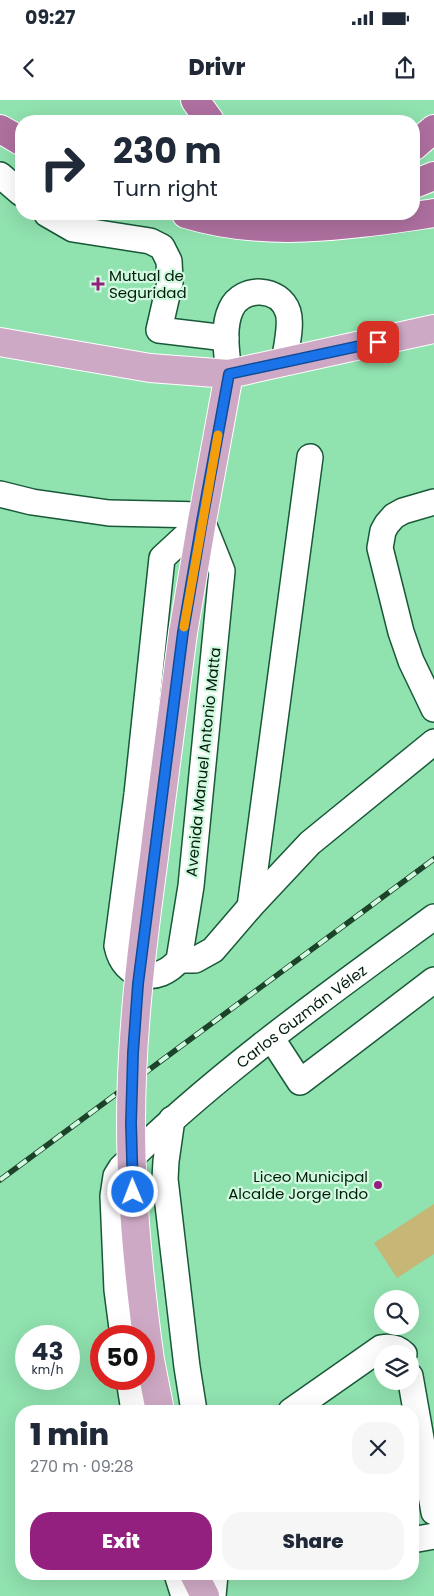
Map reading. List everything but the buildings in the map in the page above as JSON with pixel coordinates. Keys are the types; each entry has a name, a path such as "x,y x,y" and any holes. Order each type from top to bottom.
{"highway":[{"path":"195,100 206,115"},
{"path":"0,119 15,124"},
{"path":"0,129 15,138"},
{"path":"420,141 434,129"},
{"path":"420,182 434,176"},
{"path":"420,215 434,213"},
{"path":"214,220 238,225 284,229 328,227 381,220"}],"main road":[{"path":"0,342 150,368 229,374 434,329"},
{"path":"159,1405 150,1360 139,1271 133,1192 131,1123 133,1053 138,984 183,632 229,374"},
{"path":"188,1580 189,1596"},
{"path":"197,1580 205,1596"}],"street":[{"path":"0,175 15,188"},
{"path":"57,220 73,229 150,242 162,247 169,261 170,282 159,330 226,338"},
{"path":"229,374 226,338 231,309 237,300 245,294 255,291 275,296 286,307 290,322 284,362"},
{"path":"250,907 310,457"},
{"path":"0,494 32,502 109,513 202,518"},
{"path":"434,502 394,516 383,531 380,548 401,632 411,661 434,709"},
{"path":"202,518 162,558 137,794 117,946 119,954 129,969 144,976 155,976 173,968 180,960 195,960 213,950 310,843 434,742"},
{"name":"Avenida Manuel Antonio Matta","path":"180,960 192,877 222,571 202,518"},
{"name":"Carlos Guzmán Vélez","path":"172,1119 196,1097 336,989 434,917"},
{"path":"272,1039 300,1082 434,980"},
{"path":"122,1325 117,1290 113,1224 113,1196 116,1176 121,1168 172,1119"},
{"path":"172,1119 165,1180 193,1405"},
{"path":"308,1405 374,1353"},
{"path":"131,1390 133,1405"},
{"path":"412,1390 415,1405"},
{"path":"419,1427 434,1512"},
{"path":"419,1539 434,1536"},
{"path":"179,1580 184,1596"},
{"path":"213,1596 214,1580"}],"shaded area":[{"path":"434,1204 434,1254 397,1278 374,1243"}],"railway":[{"path":"0,1180 434,859"}],"slow traffic":[{"path":"184,627 218,435"}],"place":[{"name":"Mutual de Seguridad","path":"98,284"},
{"name":"Liceo Municipal Alcalde Jorge Indo","path":"378,1185"}],"route":[{"path":"133,1192 131,1123 133,1053 146,915 183,632 229,374 378,342"}]}
